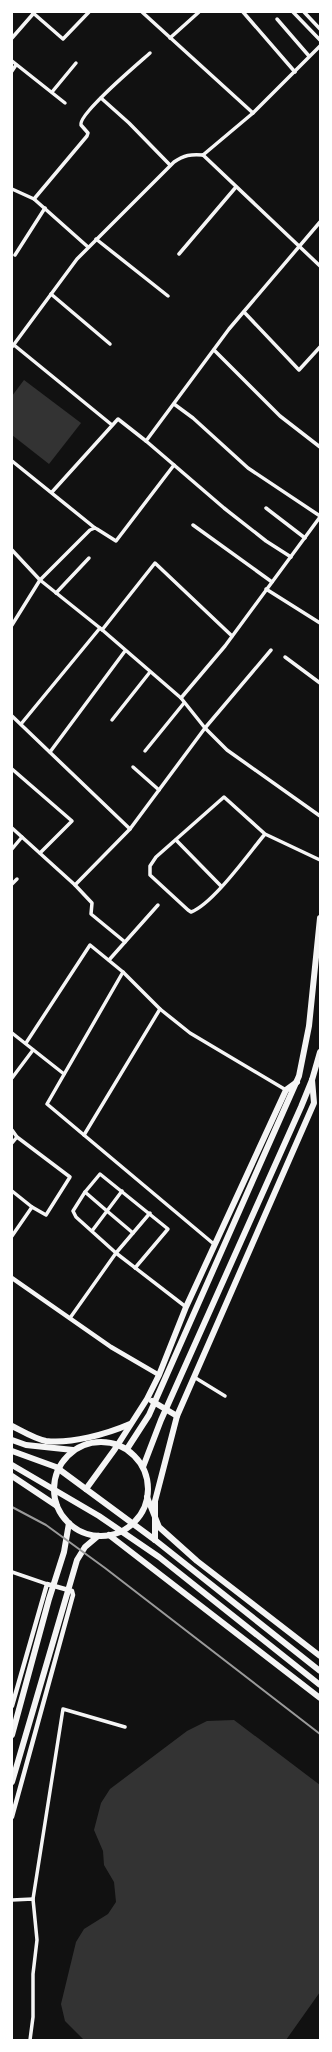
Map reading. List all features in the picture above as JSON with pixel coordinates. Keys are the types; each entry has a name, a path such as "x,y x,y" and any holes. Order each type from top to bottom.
{"main road":[{"path":"127,1449 149,1415 297,1082 309,1026 320,918"},
{"path":"143,1467 164,1413 301,1107 312,1080 320,1052"},
{"path":"155,1540 155,1501 178,1416 314,1103 312,1080"},
{"path":"86,1489 115,1450 147,1399 159,1375 186,1307 216,1245 286,1090 297,1082"},
{"path":"147,1399 178,1416"},
{"path":"12,1434 14,1427 44,1441 61,1441 111,1432 130,1424"},
{"path":"12,1440 26,1445 73,1450"},
{"path":"100,1441 114,1443 127,1449 136,1457 143,1467 148,1482 147,1497 138,1518 130,1526 109,1535 98,1536 82,1532 69,1524 57,1506 54,1491 56,1476 62,1462 73,1450 86,1444 100,1441"},
{"path":"12,1451 56,1467 155,1540 320,1671"},
{"path":"12,1465 99,1516 159,1557 320,1685"},
{"path":"12,1476 57,1506"},
{"path":"147,1497 159,1526 165,1532 197,1561 320,1656"},
{"path":"12,1735 49,1599 64,1552 69,1524"},
{"path":"109,1535 320,1698"},
{"path":"12,1782 77,1560 85,1546 98,1536"}],"street":[{"path":"12,38 32,13 63,39 89,12"},
{"path":"142,12 253,113"},
{"path":"170,38 199,12"},
{"path":"243,12 295,72"},
{"path":"293,12 320,40"},
{"path":"304,12 320,29"},
{"path":"277,19 309,56"},
{"path":"203,156 253,113 320,46"},
{"path":"34,198 87,136 88,133 80,123 101,98 150,53"},
{"path":"12,61 65,102"},
{"path":"52,92 76,62"},
{"path":"12,71 16,65"},
{"path":"101,98 129,123 170,165"},
{"path":"112,425 13,346 88,247 170,165 184,156 194,154 203,156 320,266"},
{"path":"180,254 236,187"},
{"path":"13,191 34,198 88,247"},
{"path":"15,255 45,208"},
{"path":"146,441 244,312 320,222"},
{"path":"96,239 168,296"},
{"path":"51,294 110,344"},
{"path":"244,312 299,370 320,347"},
{"path":"214,350 280,416 320,447"},
{"path":"174,404 193,418 248,468 320,516 315,525 232,636 181,698"},
{"path":"52,492 118,419 224,508 266,541 291,557"},
{"path":"12,461 95,528 116,541 174,465"},
{"path":"266,508 305,538"},
{"path":"193,525 272,582"},
{"path":"315,525 320,529"},
{"path":"12,625 40,580 90,530 95,528"},
{"path":"12,550 40,580 101,629 181,698 205,728 227,750 320,816"},
{"path":"56,594 89,558"},
{"path":"21,724 155,563 232,636"},
{"path":"266,589 320,623"},
{"path":"75,885 130,829 205,728 271,650"},
{"path":"50,752 125,651"},
{"path":"285,657 320,683"},
{"path":"112,720 150,672"},
{"path":"145,750 184,703"},
{"path":"12,716 130,829"},
{"path":"133,767 159,790"},
{"path":"12,769 72,821 40,853"},
{"path":"265,834 221,886 199,909 191,912 150,875 150,866 156,857 224,797 265,834 320,860"},
{"path":"12,828 92,902 91,914 125,942"},
{"path":"12,849 22,837"},
{"path":"176,840 221,886"},
{"path":"12,884 17,879"},
{"path":"109,960 158,905"},
{"path":"26,1043 90,945 123,972 160,1009 190,1033 286,1090"},
{"path":"123,972 47,1104 216,1245"},
{"path":"84,1135 160,1009"},
{"path":"12,1033 64,1074"},
{"path":"12,1078 33,1050"},
{"path":"12,1130 17,1137 70,1177 46,1215 32,1207 12,1191"},
{"path":"12,1143 17,1137"},
{"path":"135,1268 168,1229 100,1174 85,1192 73,1211 76,1217 116,1253 135,1268 186,1307"},
{"path":"92,1231 122,1191"},
{"path":"85,1192 133,1233"},
{"path":"12,1236 32,1207"},
{"path":"70,1318 116,1253 150,1213"},
{"path":"12,1278 111,1347 159,1375"},
{"path":"194,1377 225,1396"},
{"path":"12,1572 72,1591 73,1595 12,1817"},
{"path":"12,1706 47,1584"},
{"path":"30,2040 33,2017 33,1974 37,1940 33,1899 63,1709 125,1727"},
{"path":"12,1900 33,1899"}],"shaded area":[{"path":"24,380 81,423 49,464 12,435 12,396"},
{"path":"234,1720 320,1785 320,1992 286,2040 84,2040 65,2021 61,2004 76,1942 84,1929 108,1914 116,1902 114,1882 104,1865 103,1851 94,1830 101,1803 110,1789 187,1731 207,1721"}],"railway":[{"path":"12,1507 46,1525 105,1568 320,1734"}]}
